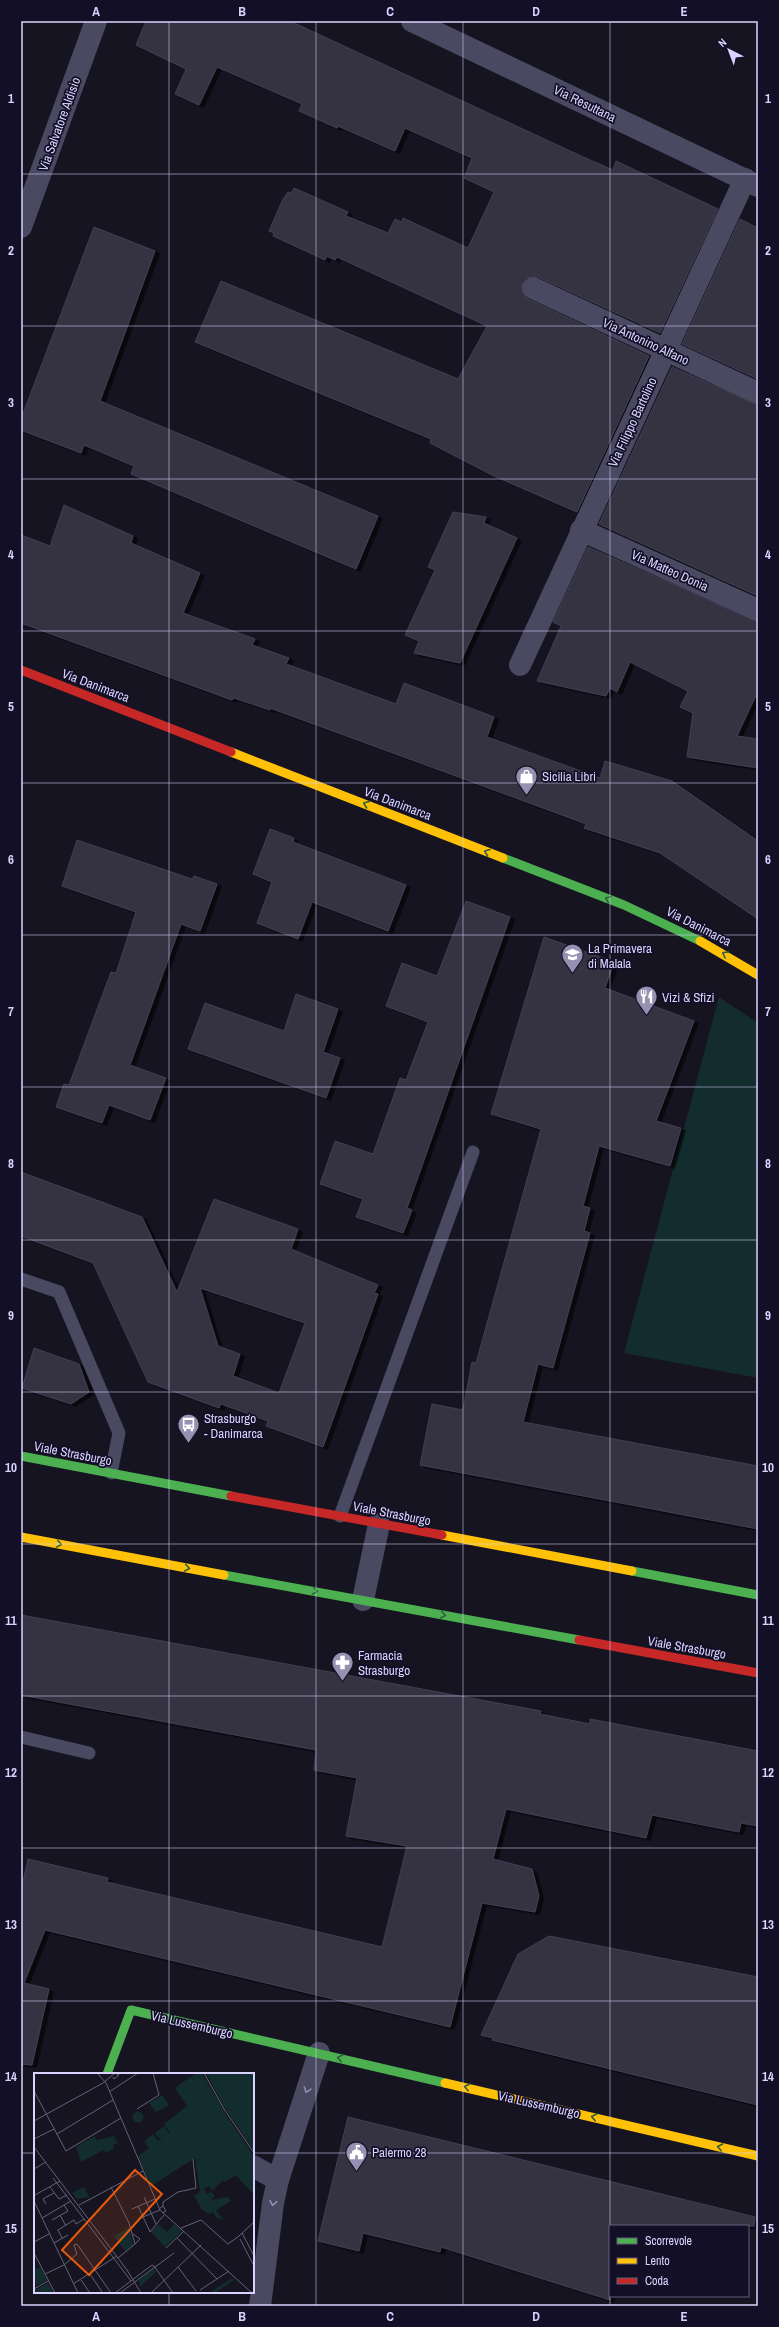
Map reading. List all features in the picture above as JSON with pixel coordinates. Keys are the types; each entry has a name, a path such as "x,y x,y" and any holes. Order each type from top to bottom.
{"street":[{"name":"Via Salvatore Aldisio","path":"21,227 96,21"},
{"name":"Via Resuttana","path":"412,21 751,183"},
{"name":"Via Filippo Bartolino","path":"520,665 581,530 666,350 751,183"},
{"name":"Via Antonino Alfano","path":"533,288 758,393"},
{"name":"Via Matteo Donia","path":"581,530 758,610"},
{"name":"Via Danimarca","path":"21,670 624,905 676,928 735,959 758,975"},
{"name":"Viale Strasburgo","path":"21,1456 758,1595"},
{"path":"363,1600 379,1524"},
{"name":"Viale Strasburgo","path":"21,1537 758,1673"},
{"name":"Via Lussemburgo","path":"107,2073 131,2010 758,2156"},
{"path":"260,2306 273,2203 278,2180 319,2053"},
{"path":"254,2167 278,2180"}],"lane":[{"path":"340,1516 473,1152"},
{"path":"21,1280 59,1292 119,1433 111,1473"},
{"path":"21,1737 89,1753"}],"green space":[{"path":"719,997 758,1023 758,1378 624,1353"}],"building":[{"path":"146,21 290,21 581,156 613,170 616,161 718,209 660,333 538,277 526,278 522,283 523,295 528,299 649,356 577,512 494,476 430,443 431,439 195,342 221,281 458,379 487,326 337,257 335,260 327,256 325,260 273,236 274,233 269,231 283,199 288,192 291,193 294,188 348,212 346,216 388,233 395,219 402,222 403,218 468,248 494,192 464,178 472,158 405,128 395,151 299,111 302,104 217,67 199,105 175,94 186,69 136,45"},
{"path":"740,219 758,228 758,379 682,344"},
{"path":"94,227 155,251 100,401 378,516 356,569 131,474 134,466 84,445 81,453 21,430 21,419"},
{"path":"672,367 758,405 758,596 599,524"},
{"path":"64,505 133,536 131,543 200,573 183,613 255,639 252,645 289,658 286,664 396,704 404,683 494,717 487,737 600,778 605,761 672,781 758,841 758,919 660,853 584,828 586,824 270,708 270,710 234,698 232,700 21,623 21,535 50,546"},
{"path":"453,512 486,517 484,523 517,538 460,663 414,653 419,641 405,635 435,570 428,567"},
{"path":"588,547 758,622 758,691 737,736 758,739 758,768 687,757 693,713 680,707 688,691 630,662 617,692 610,688 606,696 537,681 561,626 553,622"},
{"path":"270,829 294,838 293,842 406,885 388,931 312,902 298,939 257,923 272,882 253,874"},
{"path":"77,840 192,879 194,876 217,884 200,931 181,924 130,1065 166,1078 150,1120 109,1105 102,1123 56,1107 64,1084 69,1085 111,972 116,973 136,912 62,886"},
{"path":"466,901 510,917 407,1208 412,1210 403,1233 356,1217 363,1199 320,1184 335,1141 373,1154 400,1078 406,1080 428,1022 386,1006 402,963 437,976"},
{"path":"544,937 614,962 605,988 694,1021 656,1121 681,1128 670,1166 599,1146 583,1206 590,1208 584,1231 590,1233 553,1368 538,1364 523,1422 758,1466 758,1529 420,1465 432,1404 463,1410 472,1362 476,1363 541,1129 491,1114"},
{"path":"296,994 338,1009 323,1052 340,1058 326,1098 188,1049 205,1003 284,1031"},
{"path":"21,1172 142,1217 177,1292 214,1199 298,1229 291,1249 378,1285 374,1293 378,1294 323,1447 266,1426 268,1421 221,1404 219,1408 148,1382 93,1263 21,1236","holes":["200,1288 305,1323 279,1393 233,1376 240,1354 218,1346"]},
{"path":"34,1348 79,1364 89,1392 71,1404 22,1388"},
{"path":"21,1615 541,1711 540,1714 590,1724 590,1719 758,1751 758,1826 741,1823 739,1832 652,1815 646,1838 506,1809 493,1859 532,1869 539,1896 535,1912 482,1903 450,2027 45,1930 24,1983 49,1989 32,2065 21,2064 21,1891 28,1859 108,1878 107,1882 382,1947 407,1846 346,1836 357,1778 314,1770 316,1750 21,1695"},
{"path":"549,1936 758,1977 758,2105 492,2040 493,2038 481,2035 518,1954"},
{"path":"348,2117 755,2217 754,2226 609,2225 610,2300 441,2247 440,2252 363,2233 359,2251 318,2241"}],"traffic: fast":[{"path":"503,858 624,905 700,941"},
{"path":"21,1456 231,1496"},
{"path":"632,1571 758,1595"},
{"path":"224,1575 579,1640"},
{"path":"107,2073 131,2010 445,2083"}],"traffic: slow":[{"path":"231,752 503,858"},
{"path":"700,941 758,975"},
{"path":"442,1535 632,1571"},
{"path":"21,1537 224,1575"},
{"path":"445,2083 758,2156"}],"traffic: jam":[{"path":"21,670 231,752"},
{"path":"231,1496 442,1535"},
{"path":"579,1640 758,1673"}],"place":[{"name":"Sicilia Libri","path":"526,796"},
{"name":"La Primavera di Malala","path":"572,974"},
{"name":"Vizi & Sfizi","path":"646,1016"},
{"name":"Strasburgo - Danimarca","path":"189,1444"},
{"name":"Farmacia Strasburgo","path":"342,1682"},
{"name":"Palermo 28","path":"357,2172"}]}
